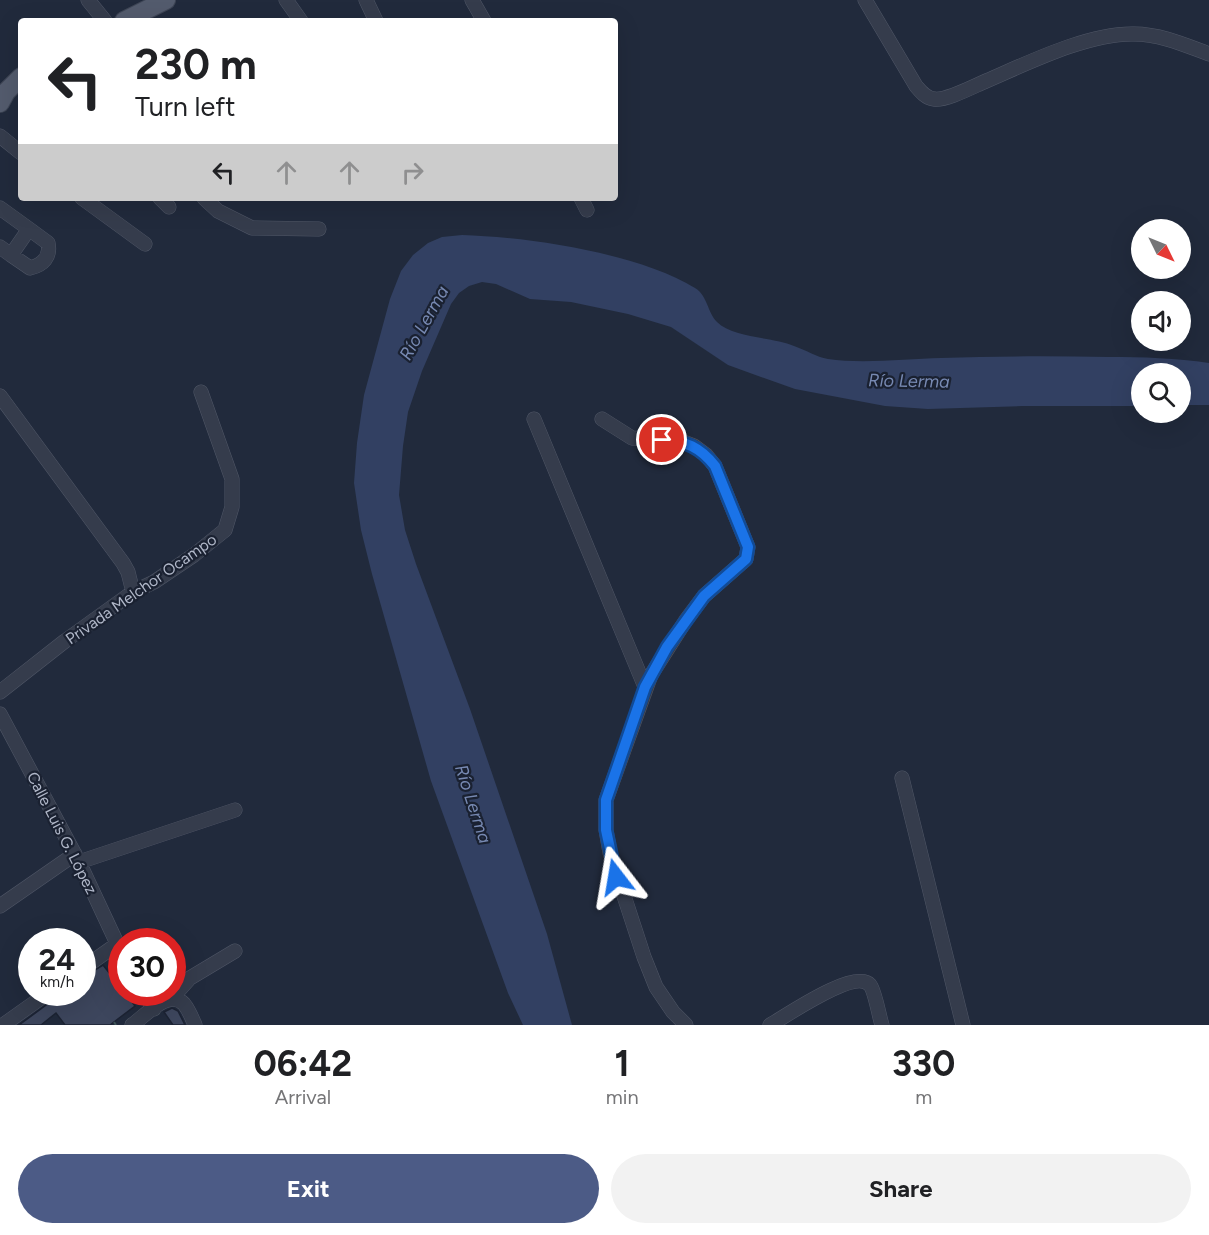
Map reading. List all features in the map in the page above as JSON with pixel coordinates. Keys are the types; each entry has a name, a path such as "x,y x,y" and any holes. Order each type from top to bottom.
{"main road":[{"path":"130,18 166,0"},
{"path":"0,103 6,92 18,80"}],"street":[{"path":"88,0 103,18"},
{"path":"286,0 299,18"},
{"path":"366,0 375,18"},
{"path":"472,0 482,18"},
{"path":"865,0 916,86 924,95 935,99 963,91 1071,46 1133,33 1156,36 1209,54"},
{"path":"0,136 18,151"},
{"path":"86,201 145,244"},
{"path":"207,201 218,212 252,228 319,229"},
{"path":"0,208 29,229 48,243 50,251 46,259 39,266 30,268 5,251 29,229"},
{"name":"Privada Melchor Ocampo","path":"0,692 133,592 154,582 194,555 225,530 232,507 232,479 201,392"},
{"path":"0,396 123,563 132,582 133,592"},
{"path":"534,419 645,687"},
{"path":"602,419 632,438 681,441 706,454 715,466 748,547 746,559 704,596 658,662 645,687 606,800 606,830 616,877 656,987 673,1012 686,1025"},
{"name":"Calle Luis G. López","path":"0,714 77,858 109,928"},
{"path":"902,778 963,1025"},
{"path":"0,906 77,858 235,810"},
{"path":"186,982 235,951"},
{"path":"770,1025 825,993 846,983 859,980 871,986 880,1024"},
{"path":"3,1025 30,1006"},
{"path":"132,1025 157,1006"},
{"path":"184,1006 195,1025"}],"water":[{"name":"Río Lerma","path":"489,236 550,243 614,256 644,265 699,291 714,318 724,327 743,334 785,343 828,359 869,361 1067,356 1159,358 1209,363 1209,405 1191,405 1191,363 1131,363 1131,406 928,409 885,406 795,389 761,377 728,365 671,327 628,314 571,302 530,299 496,284 482,282 469,286 459,293 451,304 422,371 408,412 399,495 405,530 416,564 470,709 547,934 572,1025 523,1025 508,993 431,781 361,530 354,483 357,443 364,395 390,299 401,271 413,255 428,243 442,237"}],"building":[{"path":"103,965 108,971 108,1006 135,1006 110,1025 65,1025 56,1013 41,1025 19,1025 45,1006 96,1006 96,969"},
{"path":"172,1008 178,1011 185,1025 173,1025 164,1012"}],"route":[{"path":"616,877 606,830 606,800 645,687 658,662 704,596 746,559 748,554 748,547 715,466 706,454 681,441 662,440"}]}
